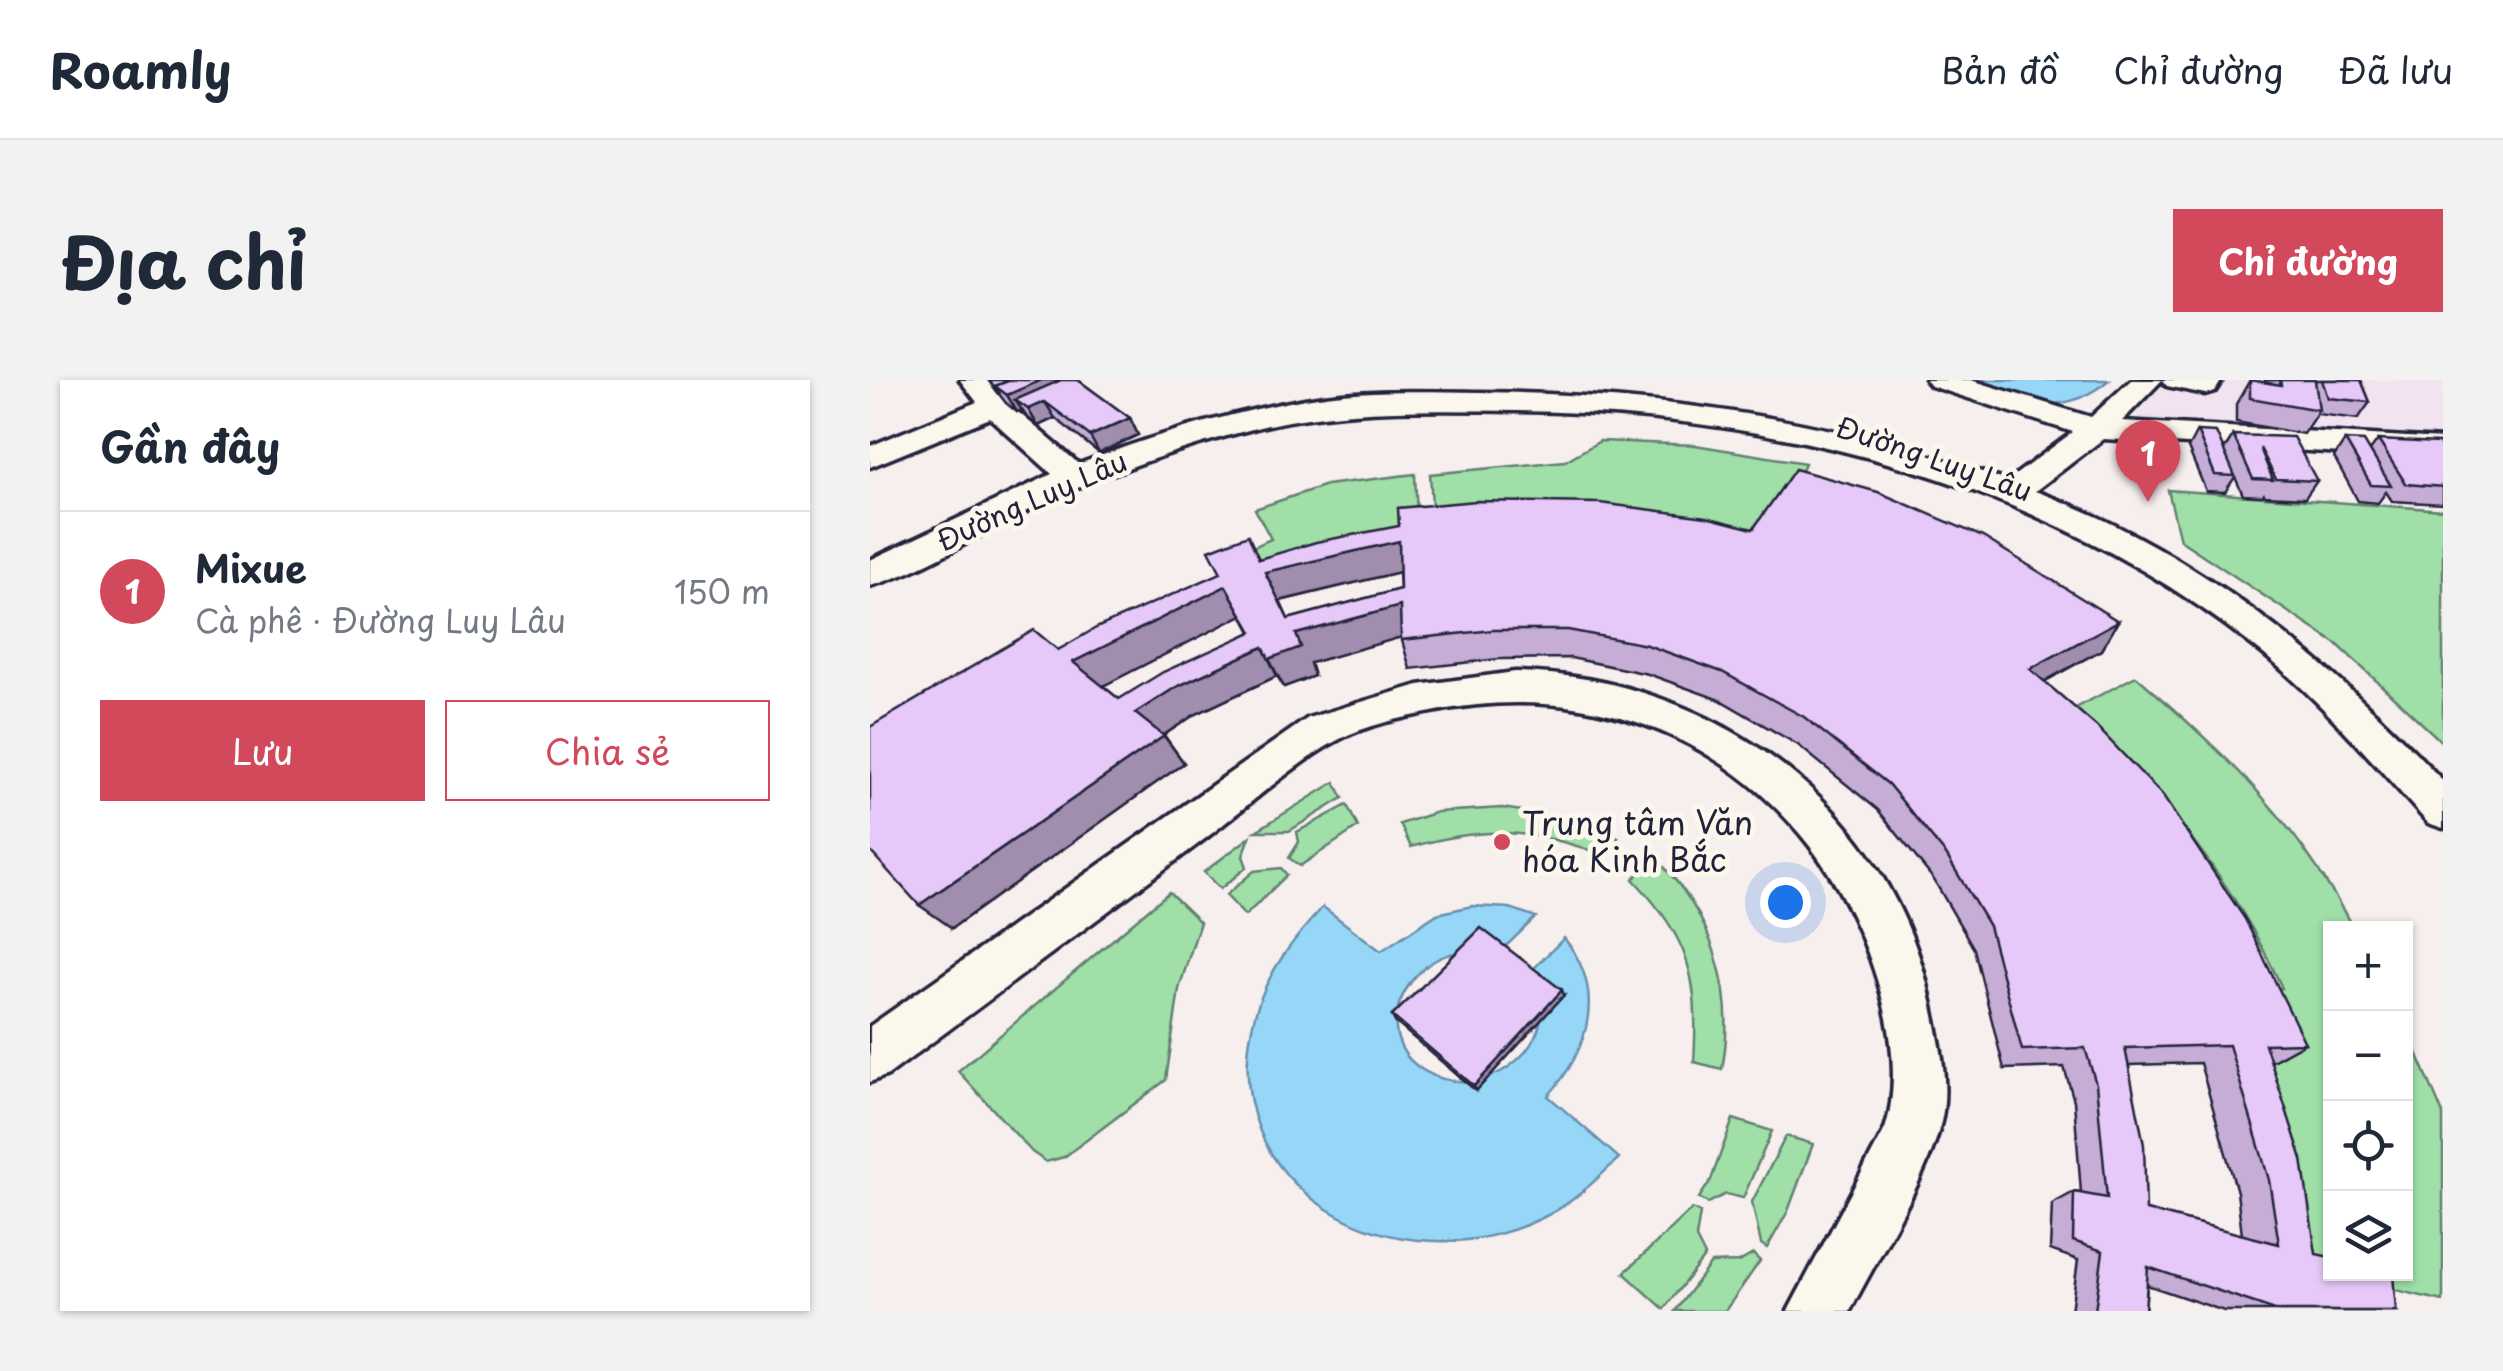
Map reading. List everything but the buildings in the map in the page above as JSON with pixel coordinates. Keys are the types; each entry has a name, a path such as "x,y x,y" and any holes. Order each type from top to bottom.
{"street":[{"path":"975,380 1002,412 1074,477"},
{"path":"1941,380 2096,429 2443,449"},
{"path":"2020,487 2096,429 2148,380"},
{"path":"2177,380 2206,385 2207,380"},
{"name":"Đường Luy Lâu","path":"875,563 1074,477 1193,438 1310,407 1502,381 1659,390 1788,412 1924,450 2020,487 2097,524 2167,565 2266,636 2335,694 2443,810"},
{"path":"870,457 1002,412 1038,406"},
{"path":"870,1058 1323,729 1432,695 1484,688 1548,688 1638,704 1734,750 1791,793 1854,867 1885,926 1901,970 1911,1011 1918,1074 1914,1122 1818,1311"}],"shaded area":[{"path":"2161,380 2443,380 2443,444 2142,422 2135,413 2159,390"}],"green space":[{"path":"1600,441 1695,445 1805,463 1791,499 1750,559 1434,536 1430,474 1565,461"},
{"path":"1415,474 1418,537 1273,589 1251,548 1271,539 1255,509 1326,485"},
{"path":"2168,490 2443,510 2443,743 2338,645 2180,540"},
{"path":"2136,676 2257,791 2308,854 2349,921 2323,921 2323,1273 2279,1263 2240,990 2282,988 2241,910 2191,838 2135,772 2072,710"},
{"path":"1335,782 1343,798 1289,831 1256,831"},
{"path":"1347,805 1358,827 1300,866 1289,858 1299,842 1297,832"},
{"path":"1502,808 1574,819 1618,838 1603,855 1553,839 1507,833 1462,836 1411,847 1400,824 1437,812"},
{"path":"1250,837 1243,856 1247,867 1220,889 1204,872"},
{"path":"1655,858 1692,903 1716,955 1726,1011 1722,1069 1694,1062 1695,1007 1687,962 1668,922 1633,879"},
{"path":"1281,868 1287,875 1245,916 1226,895 1254,871"},
{"path":"1169,892 1200,922 1179,989 1166,1080 1064,1157 1046,1162 1032,1152 958,1071"},
{"path":"2413,1043 2443,1114 2443,1301 2357,1281 2413,1281"},
{"path":"1733,1119 1772,1131 1743,1198 1726,1194 1708,1203 1699,1198 1711,1180"},
{"path":"1786,1136 1813,1144 1788,1211 1767,1248 1761,1244 1752,1202"},
{"path":"1692,1209 1700,1213 1696,1238 1705,1256 1664,1309 1624,1273"},
{"path":"1753,1254 1760,1261 1725,1311 1675,1311 1711,1263 1739,1262"}],"water":[{"path":"1973,380 2109,380 2074,400 2043,403"},
{"path":"1472,906 1510,908 1536,917 1500,952 1451,954 1420,972 1397,1010 1397,1035 1407,1056 1425,1072 1449,1080 1475,1080 1502,1071 1526,1051 1540,1026 1540,1004 1530,972 1564,938 1585,979 1588,1020 1574,1059 1548,1096 1619,1158 1553,1212 1486,1237 1429,1241 1375,1231 1326,1209 1287,1175 1260,1131 1248,1077 1255,1015 1283,956 1323,907 1381,951 1437,914"}],"place":[{"name":"Mixue","path":"2148,502"},
{"name":"Trung tâm Văn hóa Kinh Bắc","path":"1502,842"}]}
